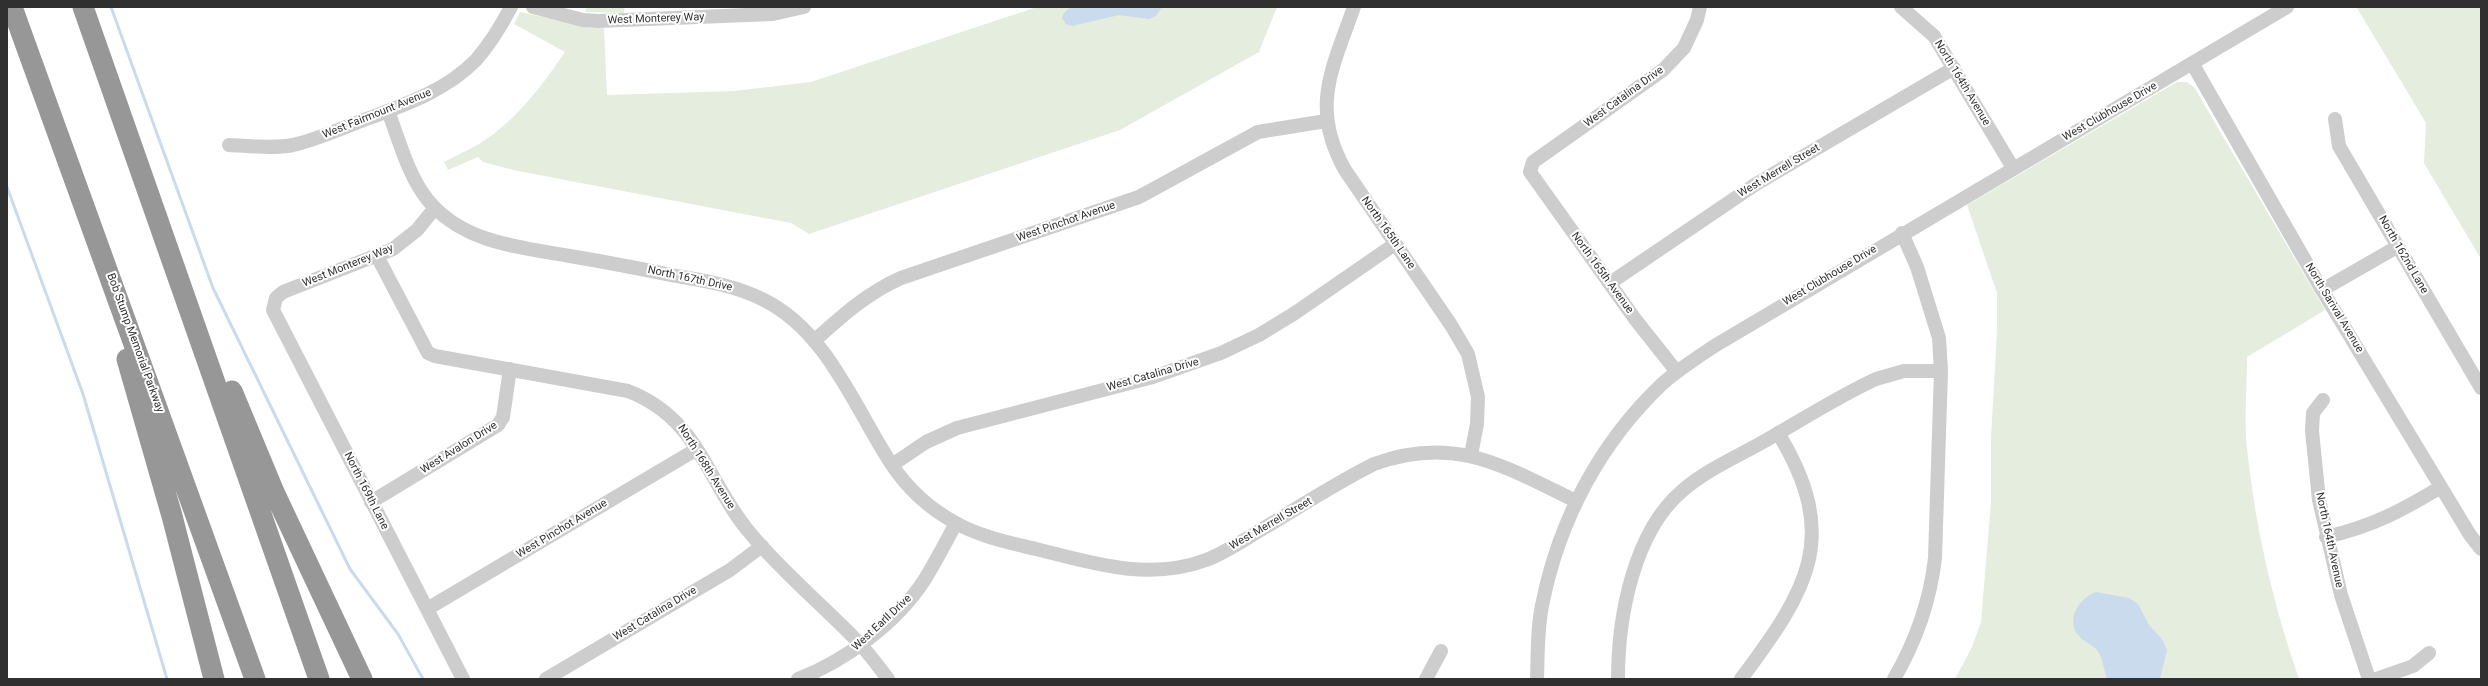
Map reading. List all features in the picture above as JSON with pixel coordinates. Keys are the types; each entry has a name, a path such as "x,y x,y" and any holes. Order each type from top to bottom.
{"highway":[{"name":"Bob Stump Memorial Parkway","path":"12,7 64,152 93,226 255,679"},
{"path":"84,7 165,237 185,301 319,679"},
{"path":"64,152 84,231 114,320 158,467 214,679"},
{"path":"165,237 195,297 274,492 362,679"}],"street":[{"name":"West Fairmount Avenue","path":"229,145 268,147 292,145 316,138 388,111 447,84 476,60 499,30 511,7"},
{"name":"West Monterey Way","path":"533,7 583,20 598,21 773,14 804,7"},
{"name":"North 165th Lane","path":"1354,7 1329,82 1326,121 1331,143 1345,170 1460,339 1473,368 1478,410 1471,455"},
{"name":"West Catalina Drive","path":"1530,172 1533,162 1663,70 1684,48 1692,34 1700,7"},
{"name":"North 164th Avenue","path":"1901,7 1934,36 2013,168"},
{"name":"West Clubhouse Drive","path":"1537,679 1542,602 1556,549 1576,501 1592,471 1623,426 1663,384 1677,372 1716,345 1902,233 2287,7"},
{"name":"North Sarival Avenue","path":"2192,63 2322,290 2441,487 2481,549"},
{"name":"West Merrell Street","path":"1610,283 1756,184 1954,68"},
{"name":"North 167th Drive","path":"388,111 415,179 436,208 462,228 491,241 693,279 754,295 789,316 814,341 892,465 923,500 956,523"},
{"name":"North 162nd Lane","path":"2335,119 2339,146 2481,388"},
{"name":"West Pinchot Avenue","path":"814,341 855,305 884,286 902,278 1139,197 1258,132 1326,121"},
{"name":"North 165th Avenue","path":"1530,172 1610,283 1677,372"},
{"name":"West Monterey Way","path":"274,302 283,292 377,256 409,237 436,208"},
{"path":"1894,679 1922,622 1932,581 1936,551 1941,371 1936,324 1917,267 1902,233"},
{"name":"West Catalina Drive","path":"892,465 926,442 957,428 1152,377 1221,353 1295,314 1395,244"},
{"path":"2322,290 2397,246"},
{"name":"North 168th Avenue","path":"377,256 428,353 435,356 616,388 642,396 672,416 697,449 738,517 762,546 860,644 888,679"},
{"name":"North 169th Lane","path":"274,302 274,314 463,679"},
{"name":"West Avalon Drive","path":"371,502 498,425 503,417 510,369"},
{"path":"1618,679 1620,638 1630,583 1649,535 1662,513 1676,497 1694,481 1876,378 1904,371 1941,371"},
{"name":"North 164th Avenue","path":"2323,400 2313,413 2312,432 2319,500 2326,537 2341,595 2369,679"},
{"path":"1741,679 1794,603 1809,562 1811,520 1807,492 1800,471 1778,433"},
{"name":"West Pinchot Avenue","path":"427,609 697,449"},
{"name":"West Merrell Street","path":"956,523 1003,541 1108,567 1148,570 1176,567 1218,554 1374,464 1415,453 1446,452 1471,455 1497,464 1576,501"},
{"path":"2326,537 2360,529 2398,513 2441,487"},
{"name":"West Earll Drive","path":"798,679 831,665 860,644 900,610 916,591 956,523"},
{"name":"West Catalina Drive","path":"546,679 735,567 762,546"},
{"path":"1426,679 1441,651"},
{"path":"2376,679 2413,666 2429,653"}],"green space":[{"path":"587,7 624,7 624,13 585,12"},
{"path":"1037,7 1277,7 1259,52 1120,130 809,234 791,223 513,170 483,162 478,157 448,170 444,162 479,144 505,125 547,78 565,52 514,24 520,12 592,28 604,28 607,95 734,91 811,82"},
{"path":"2481,7 2481,259 2424,163 2426,123 2357,8"},
{"path":"2177,82 2187,82 2194,87 2325,310 2247,357 2246,437 2250,478 2260,536 2273,594 2299,679 1955,679 1971,649 1981,622 1991,502 1991,437 1997,332 1997,293 1967,205"}],"water":[{"path":"1071,7 1162,7 1156,16 1149,19 1119,15 1072,26 1066,24 1062,18 1064,13"},
{"path":"2096,592 2129,598 2138,604 2149,625 2162,639 2167,650 2160,679 2107,679 2099,653 2095,648 2079,636 2073,623 2079,604 2084,599"}],"waterway":[{"path":"111,7 213,288 350,569 398,634 423,679"},
{"path":"7,187 83,394 167,679"}]}
